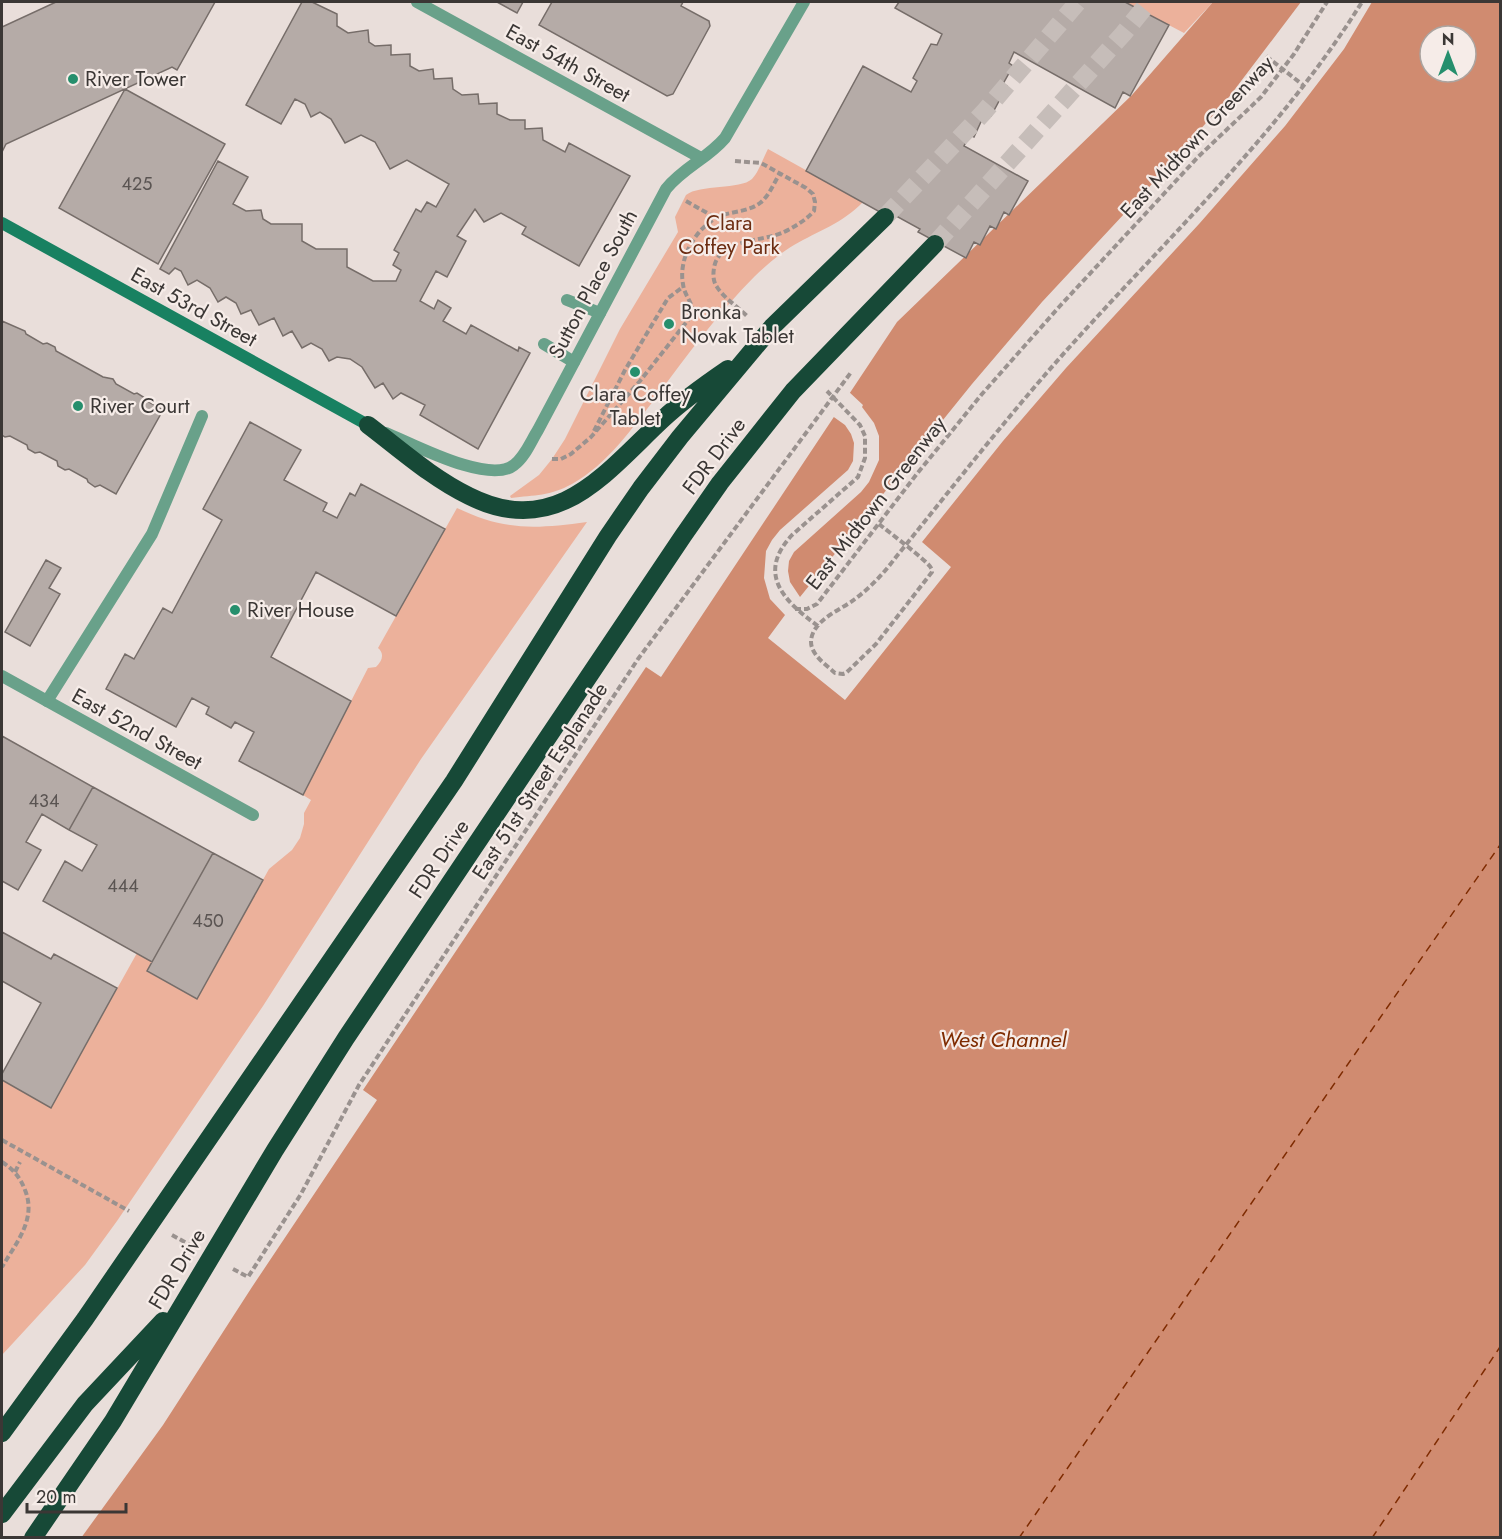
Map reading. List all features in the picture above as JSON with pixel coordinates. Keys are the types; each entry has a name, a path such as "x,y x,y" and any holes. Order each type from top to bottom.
{"highway":[{"name":"FDR Drive","path":"2,1433 85,1319 454,781 608,536 641,488 680,437 772,327 885,217"},
{"name":"FDR Drive","path":"33,1538 113,1421 188,1293 346,1038 720,483 793,391 935,244"},
{"path":"368,425 440,480 469,496 505,509 520,512 536,510 554,506 591,486 703,386 747,356"},
{"path":"2,1514 85,1404 188,1293"},
{"path":"2,1424 20,1409"}],"main road":[{"name":"East 53rd Street","path":"2,223 368,425"}],"street":[{"name":"East 54th Street","path":"417,2 701,158"},
{"name":"Sutton Place South","path":"368,425 453,461 489,471 506,470 513,466 524,454 666,189 686,168 709,154 725,138 804,2"},
{"path":"567,300 600,313"},
{"path":"544,344 574,362"},
{"path":"47,701 152,534 201,416"},
{"name":"East 52nd Street","path":"2,676 254,815"}],"path":[{"name":"East Midtown Greenway","path":"795,609 807,609 816,604 982,394 1198,157 1261,97 1283,69 1328,2"},
{"name":"East Midtown Greenway","path":"795,609 818,626 870,587 991,439 1066,352 1265,136 1362,2"},
{"path":"1266,56 1303,86"},
{"path":"748,317 717,287 713,272 715,262 722,252 732,246 783,232 808,218 814,211 815,202 813,194 806,188 761,163"},
{"path":"552,459 561,459 571,454 591,437 640,381 692,315 692,304 683,287 684,265 693,239 703,227 716,218 760,203 767,196 780,173"},
{"path":"683,200 716,218"},
{"path":"591,437 625,370 668,298 683,287"},
{"name":"East 51st Street Esplanade","path":"252,1271 301,1194 359,1085 638,659 852,371"},
{"path":"795,609 781,592 777,580 776,561 779,552 792,535 858,477 865,458 865,436 860,425 825,389"},
{"path":"818,626 812,637 813,652 835,673 843,674 876,644 932,572 931,566 879,524"},
{"path":"2,1162 15,1172 28,1198 29,1217 24,1231 2,1267"},
{"path":"15,1172 20,1162"}],"green space":[{"path":"1125,2 1213,2 1184,33"},
{"name":"Clara Coffey Park","path":"768,149 863,202 839,221 794,245 755,276 704,334 629,432 597,466 585,476 557,491 511,498 510,496 539,475 565,439 620,329 678,232 675,217 686,195 701,189 739,185 752,179"},
{"path":"457,508 490,521 521,526 536,527 587,522 421,759 263,1006 117,1221 85,1265 2,1355 2,1080 51,1107 137,953 152,962 148,972 197,999 269,869 292,850 300,838 304,813 311,800 303,795 368,668 376,667 380,662 382,655 378,648"}],"water":[{"name":"West Channel","path":"1213,2 1500,2 1500,1537 81,1538 163,1425 377,1100 363,1090 646,667 661,677 897,322 1132,95"}],"pier":[{"path":"1301,2 1372,2 1344,49 1285,126 1199,224 1066,368 1003,441 922,542 951,567 845,700 768,638 785,615 770,599 764,578 766,551 772,540 780,530 848,470 853,461 854,443 851,434 845,425 831,415 848,391 863,405 862,407 874,423 879,436 879,460 869,482 861,492 794,552 789,561 788,571 790,582 800,597 972,384 1042,302 1229,97"}],"building":[{"name":"River Tower","path":"56,2 215,2 177,70 172,67 6,144 2,152 2,27"},
{"path":"302,2 312,2 337,14 337,26 348,33 368,30 369,42 375,46 391,45 391,55 410,54 410,66 419,71 433,69 434,79 452,78 453,89 462,95 478,94 479,104 497,103 497,114 510,120 525,120 525,129 542,128 543,140 565,152 569,143 630,176 579,266 522,234 526,227 501,213 484,222 475,209 457,236 466,241 447,277 436,271 420,301 434,309 438,300 451,308 443,321 466,334 471,325 518,351 519,347 530,353 478,449 420,415 425,405 401,393 393,399 383,383 375,388 362,367 350,359 337,357 329,361 322,349 311,343 302,348 292,331 283,336 274,318 259,325 251,310 241,314 236,303 226,297 218,302 210,288 197,280 188,285 181,271 175,268 169,274 160,269 218,161 248,177 233,204 246,211 261,210 263,219 271,224 302,224 302,241 316,249 347,249 347,267 373,281 396,281 401,270 393,265 399,253 394,250 416,209 421,212 427,202 436,207 449,184 407,160 390,169 375,142 361,135 345,143 331,119 320,112 311,117 305,104 295,99 281,124 246,105"},
{"path":"497,2 523,2 517,13"},
{"path":"552,2 683,2 681,6 709,21 710,26 673,94 667,96 539,25"},
{"path":"899,2 1125,2 1169,25 1130,96 1123,92 1115,108 1014,52 1009,63 1013,66 1003,84 1007,86 991,116 985,113 974,137 970,135 964,146 1028,181 1009,215 1004,212 996,229 990,226 980,245 974,242 966,258 918,232 920,229 889,212 887,216 806,171 863,66 911,92 917,81 913,78 931,44 937,45 942,34 895,8"},
{"path":"125,89 225,144 158,264 59,208"},
{"name":"River Court","path":"2,321 25,331 26,334 43,344 47,343 55,347 56,351 103,377 113,379 116,384 134,394 137,393 163,410 116,494 100,485 95,487 87,479 58,466 57,461 40,452 35,453 28,449 27,445 10,436 2,435"},
{"name":"River House","path":"250,422 301,450 284,480 327,503 323,511 337,518 350,493 355,496 361,484 445,529 396,616 316,572 271,657 351,701 303,795 239,761 254,732 235,722 231,728 206,714 209,707 192,698 176,727 106,689 125,654 134,659 163,608 172,613 222,520 203,509"},
{"path":"46,560 61,568 49,588 60,594 30,646 5,632"},
{"path":"2,736 93,787 69,830 42,814 26,842 41,850 18,890 2,881"},
{"path":"93,787 213,853 152,962 43,901 65,861 82,871 97,845 69,830"},
{"path":"213,853 263,880 197,999 147,971"},
{"path":"2,932 51,959 54,954 117,988 51,1108 2,1080 2,1074 41,1003 2,981"}],"ferry route":[{"path":"1019,1538 1500,845"},
{"path":"1372,1538 1500,1347"}],"tunnel":[{"path":"885,217 984,112 1078,2"},
{"path":"935,244 1149,2"}],"place":[{"name":"River Tower","path":"73,79"},
{"name":"Bronka Novak Tablet","path":"669,324"},
{"name":"Clara Coffey Tablet","path":"635,372"},
{"name":"River Court","path":"78,406"},
{"name":"River House","path":"235,610"}]}
